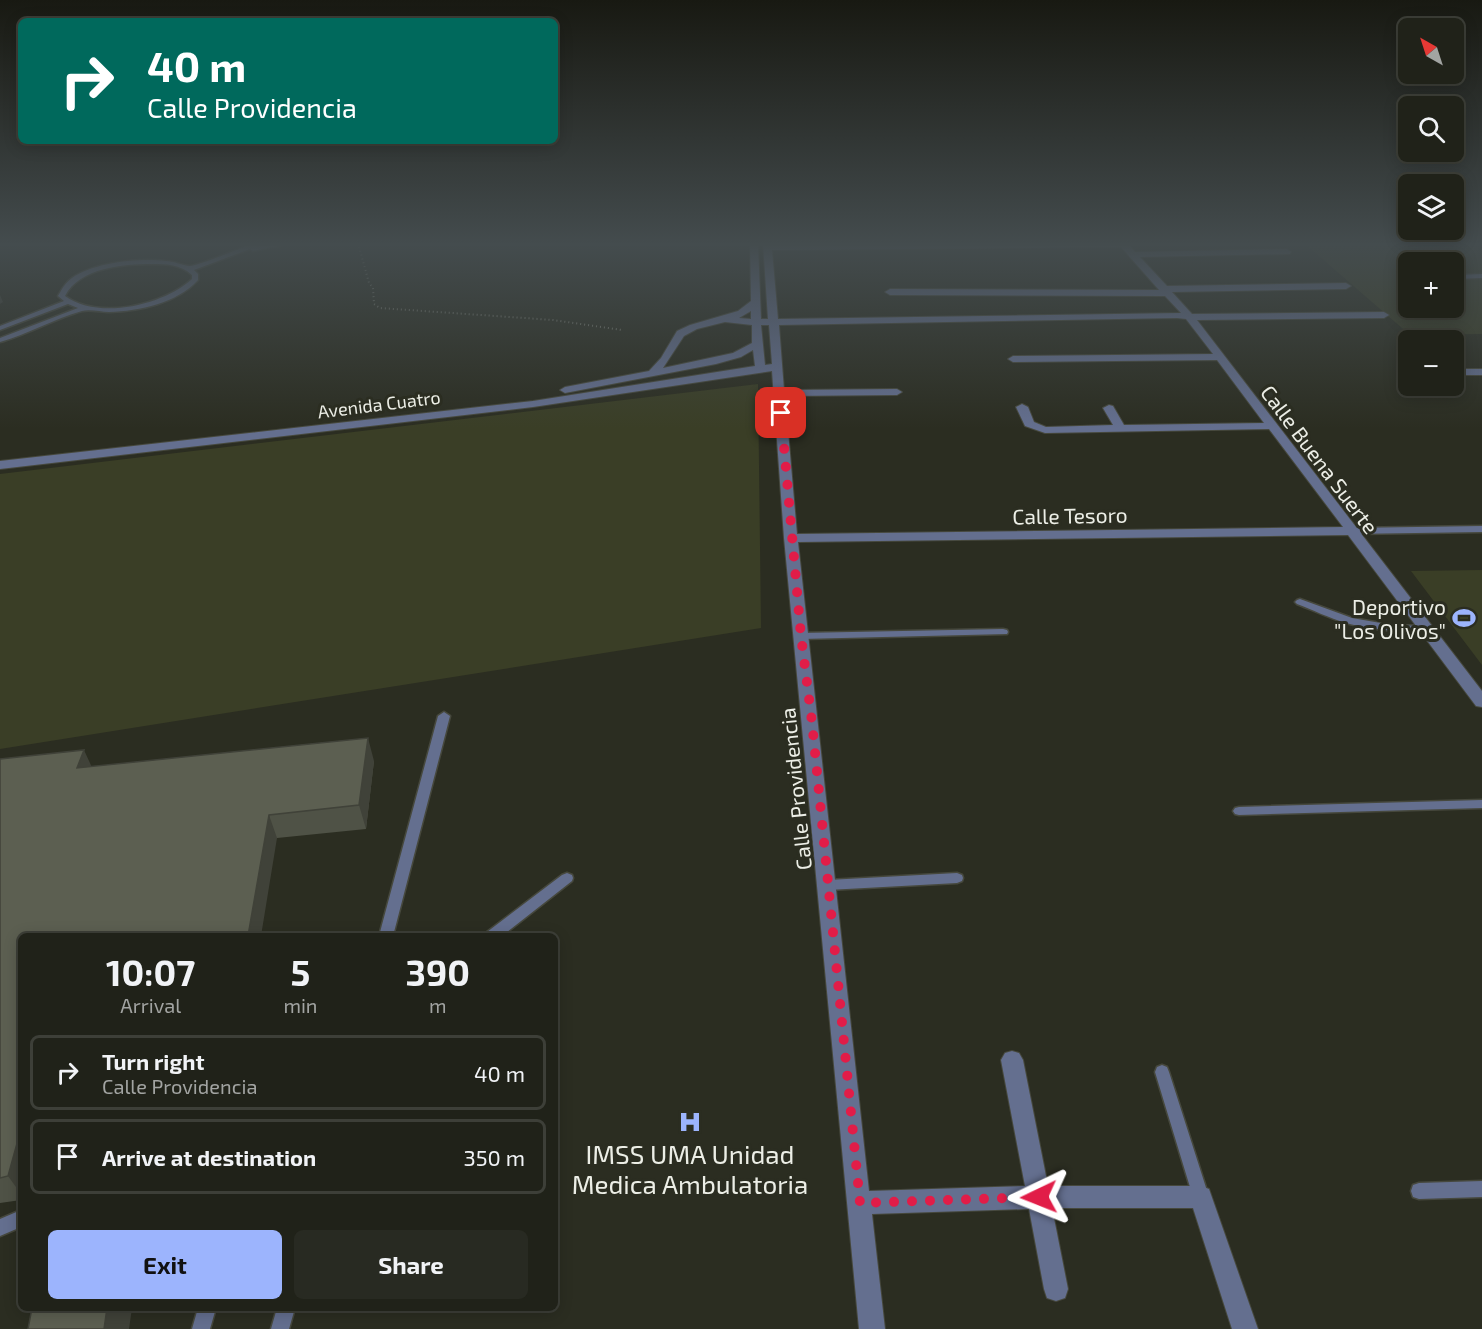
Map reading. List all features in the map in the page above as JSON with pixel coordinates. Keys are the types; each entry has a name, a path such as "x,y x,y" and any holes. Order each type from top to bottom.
{"street":[{"path":"729,320 749,310 753,305"},
{"path":"757,305 760,368 778,380 897,392"},
{"name":"Calle Providencia","path":"771,305 791,538 872,1329"},
{"name":"Calle Buena Suerte","path":"1178,305 1482,702"},
{"path":"653,372 667,357 673,341 684,331 702,324 729,320 756,322 1177,315 1203,318 1384,315"},
{"name":"Avenida Cuatro","path":"0,465 529,396 716,361 737,355 757,344"},
{"path":"1013,359 1218,357"},
{"name":"Avenida Cuatro","path":"0,457 533,404 760,368"},
{"path":"1464,372 1482,372"},
{"path":"1022,407 1029,424 1035,428 1271,426"},
{"path":"1110,408 1120,428"},
{"name":"Calle Tesoro","path":"791,538 1350,531"},
{"path":"1012,1060 1056,1289"},
{"path":"860,1203 1039,1197 1201,1197 1245,1329"}],"lane":[{"path":"0,328 61,305"},
{"path":"73,305 84,308 126,308 139,305"},
{"path":"0,340 84,308"},
{"path":"1350,531 1482,529"},
{"path":"1300,602 1350,621 1392,628 1425,629"},
{"path":"801,636 1003,632"},
{"path":"387,933 444,716"},
{"path":"1239,811 1482,804"},
{"path":"496,933 567,878"},
{"path":"828,885 957,878"},
{"path":"1162,1072 1201,1197"},
{"path":"1419,1191 1482,1189"},
{"path":"0,1228 18,1219"},
{"path":"201,1329 206,1311"},
{"path":"280,1329 285,1311"}],"path":[{"path":"376,305 399,311 431,311 547,320 620,332 622,330"}],"green space":[{"path":"1375,305 1398,305 1398,318 1464,318 1464,305 1482,305 1482,334 1464,334 1464,330 1404,330"},
{"path":"758,384 761,628 0,749 0,474"},
{"name":"Deportivo \"Los Olivos\"","path":"1482,570 1482,665 1411,571"}],"building":[{"path":"368,738 359,805 269,815 249,933 18,933 18,1140 8,1176 0,1178 0,759 84,750 77,768"},
{"path":"31,1311 107,1311 104,1329 28,1329"}],"place":[{"name":"Deportivo \"Los Olivos\"","path":"1464,618"},
{"name":"IMSS UMA Unidad Medica Ambulatoria","path":"690,1122"}],"route":[{"path":"781,413 791,538 812,722 860,1203 1039,1197"}]}
